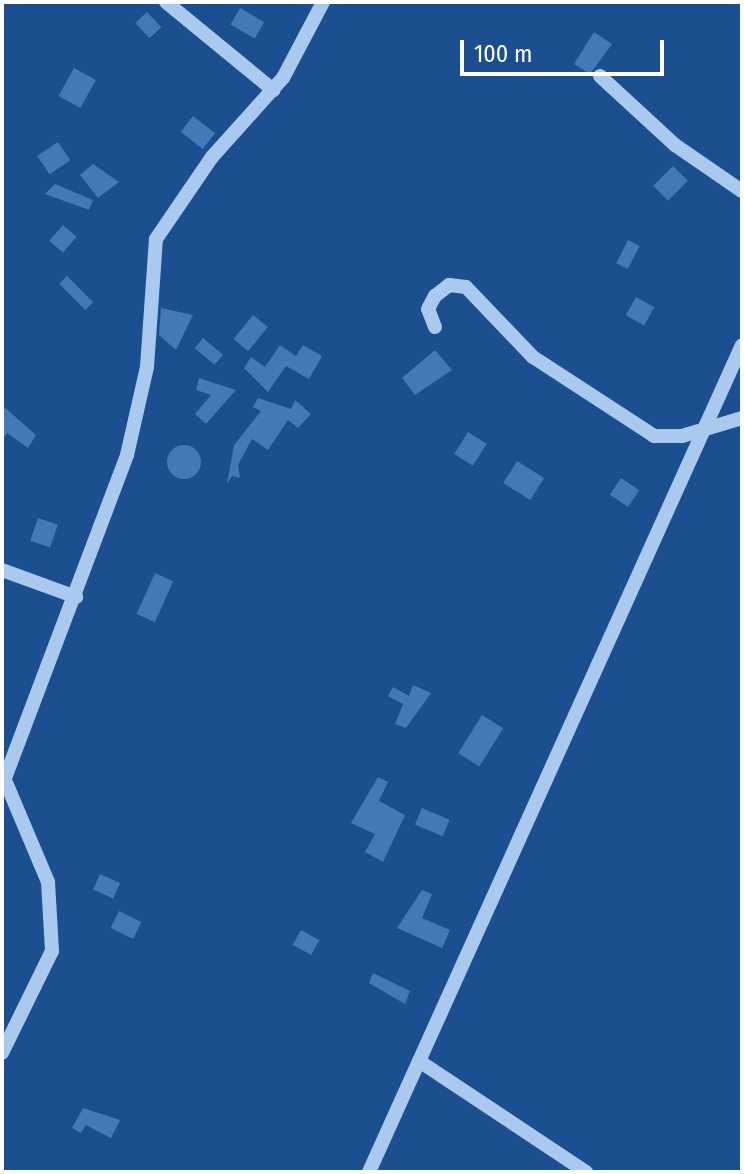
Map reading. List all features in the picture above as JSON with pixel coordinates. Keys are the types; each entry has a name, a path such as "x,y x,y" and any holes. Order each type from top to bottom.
{"street":[{"path":"166,2 273,90"},
{"path":"2,1053 52,951 48,882 3,783 76,597 143,391 156,239 212,157 273,90 323,2"},
{"path":"600,76 675,145 742,191"},
{"path":"435,327 428,309 435,296 449,285 466,287 540,362 654,436 704,431 742,418"},
{"path":"369,1172 742,345"},
{"path":"2,570 76,597"},
{"path":"419,1061 586,1172"}],"building":[{"path":"240,8 264,22 255,38 230,24"},
{"path":"147,12 161,27 150,38 135,23"},
{"path":"594,32 612,44 590,74 574,64"},
{"path":"74,68 96,80 80,108 58,96"},
{"path":"193,116 215,133 203,149 181,132"},
{"path":"58,142 70,160 50,174 37,156"},
{"path":"93,164 119,182 98,198 80,175"},
{"path":"673,166 688,181 668,201 653,186"},
{"path":"55,184 93,200 89,210 45,194"},
{"path":"63,225 77,237 63,253 49,241"},
{"path":"628,240 640,246 628,269 616,263"},
{"path":"67,276 93,302 85,310 59,284"},
{"path":"636,297 654,307 644,326 626,315"},
{"path":"161,308 193,315 176,350 159,335"},
{"path":"253,315 268,327 248,351 233,339"},
{"path":"203,338 223,355 215,365 195,348"},
{"path":"280,345 296,356 303,345 322,356 309,379 286,366 268,392 244,368 251,357 265,367"},
{"path":"435,350 452,370 415,395 402,378"},
{"path":"199,378 236,390 206,424 195,414 211,395 196,390"},
{"path":"258,398 291,409 295,400 311,414 298,428 288,420 268,450 252,439 238,465 240,478 232,476 227,484 234,445 261,411 253,407"},
{"path":"2,405 36,435 28,448 7,433 2,441"},
{"path":"468,432 487,444 473,466 454,454"},
{"path":"184,445 196,450 201,462 196,474 184,479 172,474 167,462 172,450"},
{"path":"517,461 544,478 530,500 503,483"},
{"path":"621,478 639,490 628,507 610,495"},
{"path":"38,518 58,525 50,548 30,541"},
{"path":"155,573 173,581 155,622 137,614"},
{"path":"413,685 431,693 406,728 395,724 403,704 388,696 393,687 409,696"},
{"path":"482,715 503,728 479,766 458,753"},
{"path":"378,777 388,782 379,801 405,815 383,862 365,852 375,834 351,823"},
{"path":"422,808 450,820 443,836 415,825"},
{"path":"100,874 120,883 113,898 93,890"},
{"path":"422,890 432,894 422,918 450,930 442,948 397,928"},
{"path":"119,911 141,922 133,939 111,928"},
{"path":"301,930 319,940 311,955 293,945"},
{"path":"373,973 410,991 405,1004 369,983"},
{"path":"83,1108 120,1120 111,1138 86,1125 81,1133 72,1128"}]}
